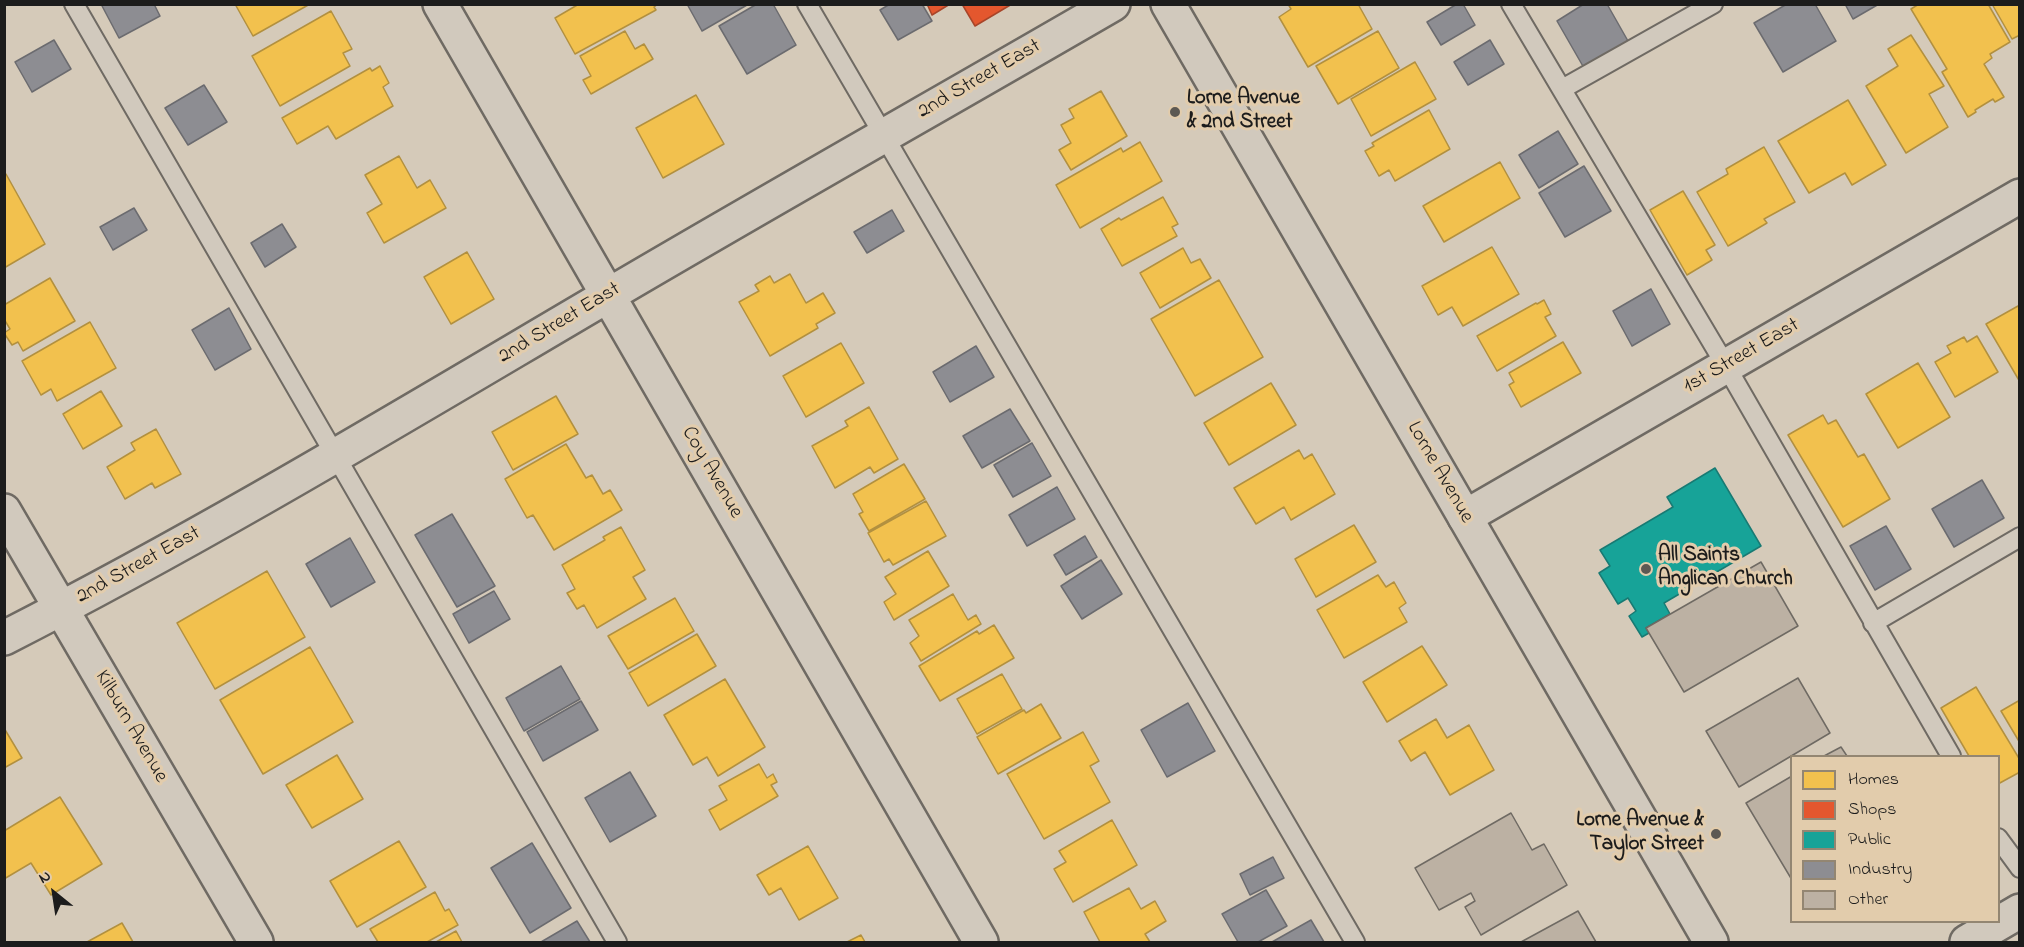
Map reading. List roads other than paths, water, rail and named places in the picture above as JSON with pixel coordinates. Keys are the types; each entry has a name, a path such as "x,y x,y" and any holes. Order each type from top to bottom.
{"street":[{"name":"Coy Avenue","path":"440,4 981,942"},
{"name":"2nd Street East","path":"4,639 335,457 883,135 1113,4"},
{"name":"Lorne Avenue","path":"1168,4 1711,942"},
{"name":"1st Street East","path":"1465,517 2019,196"},
{"name":"Kilburn Avenue","path":"4,511 256,942"},
{"path":"2000,922 2019,911"},
{"path":"1967,942 1999,923"}],"lane":[{"path":"74,4 617,942"},
{"path":"807,4 1355,942"},
{"path":"1512,4 1726,366 1950,755"},
{"path":"1562,89 1713,4"},
{"path":"1873,623 2019,537"},
{"path":"2000,840 2019,868"}],"place":[{"name":"Lorne Avenue & 2nd Street","path":"1175,112"},
{"name":"All Saints Anglican Church","path":"1646,569"},
{"name":"Lorne Avenue & Taylor Street","path":"1716,834"}]}
